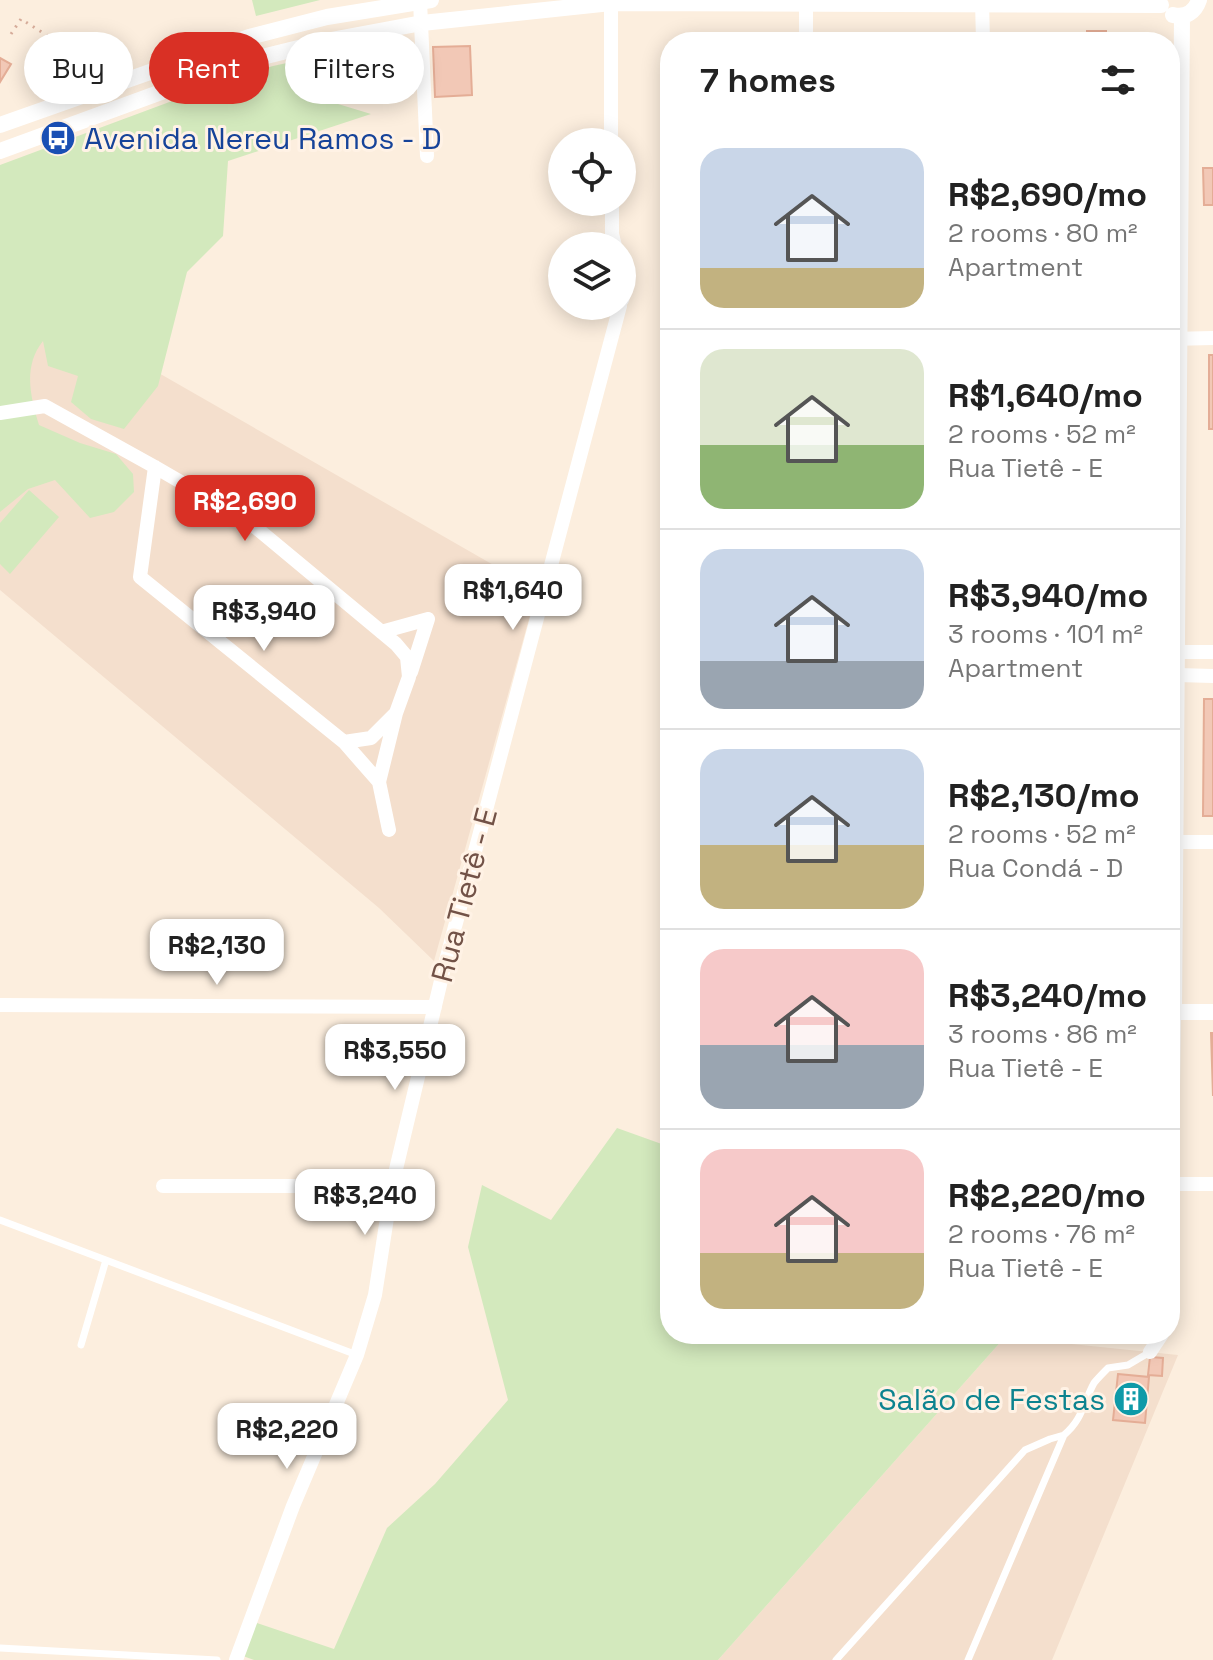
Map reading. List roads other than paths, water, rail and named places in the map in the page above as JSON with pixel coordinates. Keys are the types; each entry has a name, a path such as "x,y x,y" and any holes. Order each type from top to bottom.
{"street":[{"path":"0,125 249,37 327,17 426,1 422,23 427,156"},
{"path":"611,2 611,128"},
{"path":"0,151 246,61 331,40 422,23 611,2 1160,3 1170,14 1182,16 1203,3"},
{"path":"806,2 806,32"},
{"path":"982,3 983,32"},
{"path":"1180,108 1182,16"},
{"name":"Rua Tietê - E","path":"236,1660 293,1506 357,1355 375,1295 392,1186 435,1007 617,320"},
{"path":"1180,339 1213,338"},
{"path":"0,413 45,406 248,521 407,657 409,677"},
{"path":"155,467 140,577 344,742 379,782"},
{"path":"381,632 428,619 396,713 379,782 389,830"},
{"path":"1180,652 1213,652"},
{"path":"1180,675 1213,676"},
{"path":"344,742 371,738 396,713"},
{"path":"1180,842 1213,842"},
{"path":"0,1005 435,1007"},
{"path":"1180,1012 1213,1012"},
{"path":"1180,1184 1213,1184"},
{"path":"163,1186 392,1186"},
{"path":"1150,1352 1155,1344"}],"lane":[{"path":"0,1220 357,1355"},
{"path":"81,1345 106,1260"},
{"path":"836,1660 1025,1450 1070,1430 1084,1410 1095,1382 1108,1368 1128,1365 1150,1352"},
{"path":"968,1660 1064,1435"},
{"path":"0,1648 217,1660"}],"place":[{"name":"Avenida Nereu Ramos - D","path":"58,138"},
{"name":"Salão de Festas","path":"1131,1399"}]}
